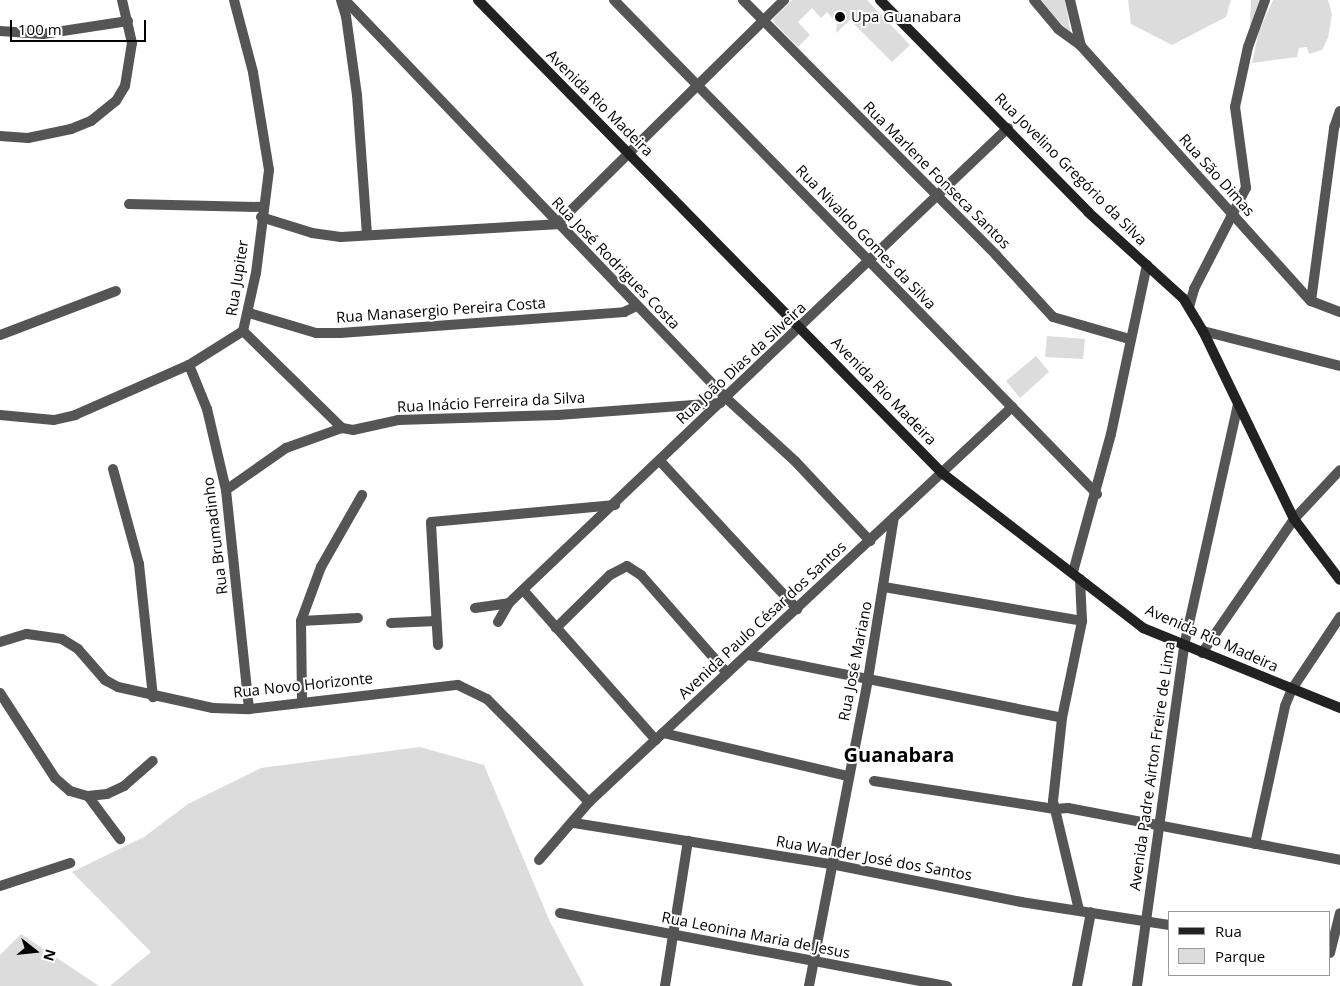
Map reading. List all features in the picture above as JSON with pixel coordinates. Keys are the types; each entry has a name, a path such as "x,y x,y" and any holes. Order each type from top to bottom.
{"main road":[{"name":"Avenida Rio Madeira","path":"478,0 802,327 942,473 1077,575 1143,628 1339,708"},
{"name":"Rua Jovelino Gregório da Silva","path":"880,0 1008,128 1088,212 1147,265 1189,307 1203,331 1294,520 1340,580"}],"street":[{"path":"0,136 45,136 90,121 110,108 125,86 130,65 132,43 122,0"},
{"name":"Rua Jupiter","path":"0,415 54,420 75,415 189,365 243,331 249,313 269,170 265,138 234,0"},
{"path":"341,0 346,16 358,95 367,235"},
{"name":"Rua José Rodrigues Costa","path":"345,0 637,306 723,400 795,461 870,541"},
{"name":"Rua Nivaldo Gomes da Silva","path":"614,0 1097,494"},
{"name":"Rua Marlene Fonseca Santos","path":"743,0 938,197 1053,317 1129,339"},
{"path":"129,204 262,212 312,233 341,236 557,224 627,152 784,0"},
{"name":"Rua São Dimas","path":"1034,0 1058,29 1081,46 1311,301 1340,312"},
{"name":"Rua São Dimas","path":"1070,0 1081,46"},
{"path":"1189,307 1194,289 1246,188 1235,107 1248,47 1265,0"},
{"path":"0,31 43,34 128,21"},
{"path":"1311,301 1334,128 1340,111"},
{"name":"Rua João Dias da Silveira","path":"498,622 509,603 524,591 802,327 1008,128"},
{"path":"1079,910 1052,801 1062,718 1082,621 1077,575 1097,494 1129,339 1147,265"},
{"path":"0,335 116,291"},
{"name":"Rua Manasergio Pereira Costa","path":"249,313 308,331 340,333 624,312 637,306"},
{"path":"243,331 342,428"},
{"path":"1203,331 1340,366"},
{"name":"Rua Brumadinho","path":"189,365 207,408 226,490 249,709"},
{"name":"Rua Inácio Ferreira da Silva","path":"226,490 286,448 342,428 353,430 398,420 558,415 723,400"},
{"name":"Avenida Padre Airton Freire de Lima","path":"1137,986 1184,646 1238,406"},
{"name":"Avenida Paulo César dos Santos","path":"539,860 574,823 590,802 1012,407"},
{"path":"660,461 796,608"},
{"path":"113,469 139,564 153,697"},
{"path":"1202,653 1294,520 1340,470"},
{"path":"302,702 301,621 322,567 362,495"},
{"path":"438,645 431,522 615,505"},
{"name":"Rua José Mariano","path":"809,986 812,960 868,679 894,518"},
{"path":"556,628 610,575 627,566 641,575 727,673"},
{"path":"884,587 1082,621"},
{"path":"524,591 556,628 660,736 848,776"},
{"path":"475,608 509,603"},
{"path":"1255,844 1285,706 1292,689 1340,617"},
{"path":"301,621 358,618"},
{"path":"390,623 436,621"},
{"name":"Rua Novo Horizonte","path":"0,642 28,634 62,639 78,648 105,680 153,697 213,708 249,709 451,684 473,690 487,699 590,802"},
{"path":"748,655 1062,718"},
{"path":"0,693 55,778 70,791 88,796 107,794 124,786 153,761"},
{"path":"874,781 1055,809 1068,808 1340,860"},
{"path":"88,796 120,840"},
{"name":"Rua Wander José dos Santos","path":"574,823 831,864 1168,925"},
{"path":"665,986 688,841"},
{"path":"0,886 70,863"},
{"path":"1077,986 1091,912"},
{"name":"Rua Leonina Maria de Jesus","path":"560,913 947,986"},
{"path":"1334,950 1340,913"}],"green space":[{"path":"792,0 867,0 910,45 892,62 850,20 836,33 837,23 827,12 821,18 812,8 798,22 810,35 798,47 772,20"},
{"path":"1040,0 1065,0 1071,35"},
{"path":"1128,0 1231,0 1226,17 1172,45 1131,24"},
{"path":"1251,0 1259,0 1250,29"},
{"path":"1273,0 1328,0 1332,14 1328,38 1322,50 1309,54 1307,47 1299,48 1297,57 1252,63 1259,31"},
{"path":"1047,336 1085,339 1083,359 1045,357"},
{"path":"1036,356 1049,372 1020,398 1006,381"},
{"path":"420,747 484,765 550,922 584,986 110,986 151,952 72,872 144,837 188,804 261,768"},
{"path":"21,934 99,986 0,986 0,955"}],"place":[{"name":"Upa Guanabara","path":"840,17"}],"district":[{"name":"Guanabara","path":"899,754"}]}
